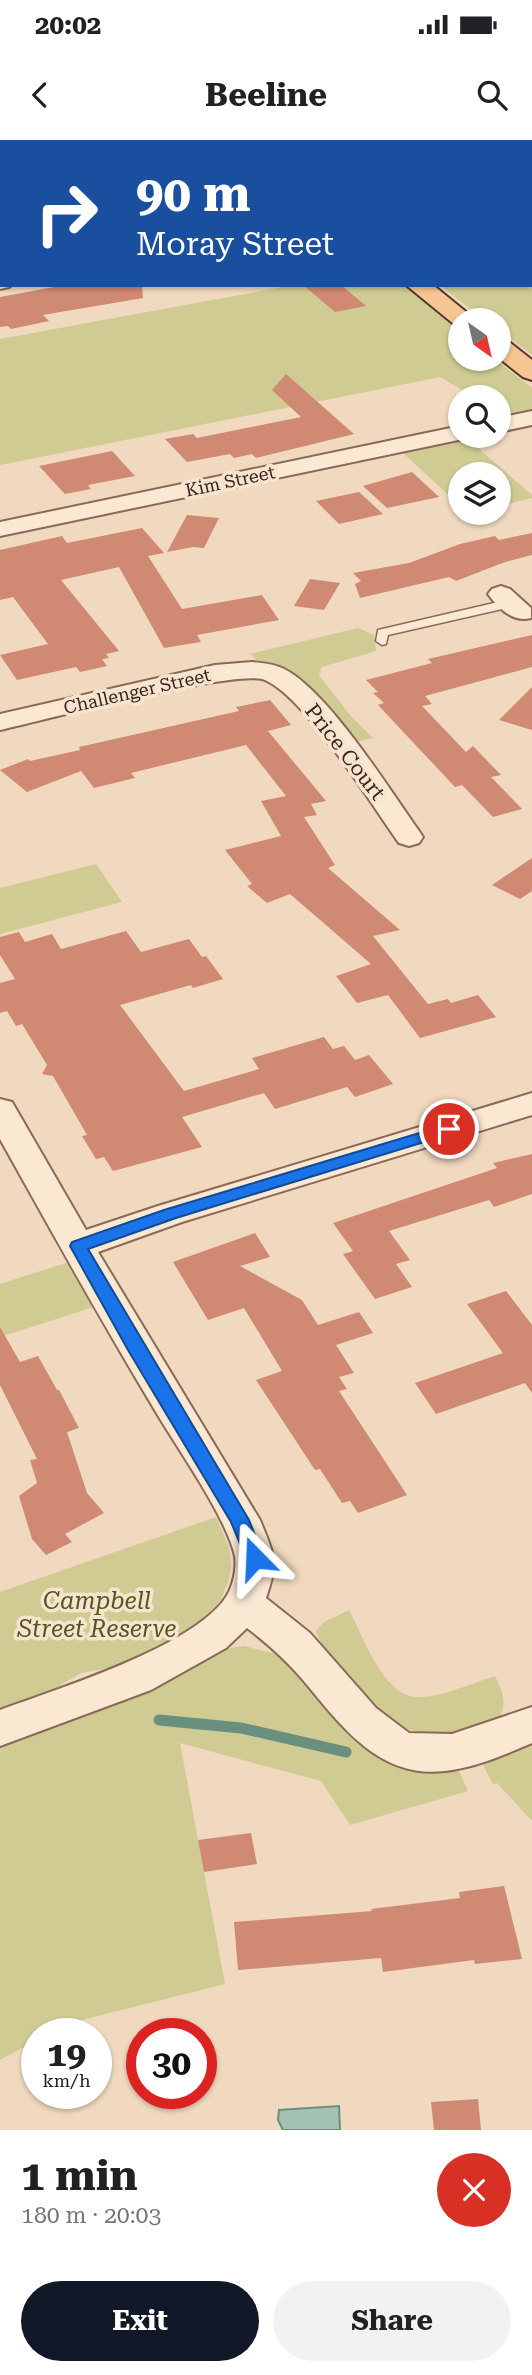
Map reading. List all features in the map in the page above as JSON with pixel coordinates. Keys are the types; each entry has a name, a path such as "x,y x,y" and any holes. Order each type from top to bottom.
{"main road":[{"path":"421,287 448,308"},
{"path":"511,355 532,372"}],"street":[{"path":"511,422 532,418"},
{"name":"Kim Street","path":"4,523 448,435"},
{"name":"Challenger Street","path":"0,722 215,673 247,670 275,674"},
{"name":"Price Court","path":"275,674 292,686 333,734 409,837"},
{"path":"78,1246 170,1214 532,1104"},
{"path":"0,1110 134,1345 240,1520 255,1558 254,1576 244,1604 226,1625 165,1664 104,1690 0,1728"},
{"path":"244,1604 303,1652 366,1726 402,1749 414,1753 443,1754 532,1725"}],"lane":[{"path":"378,634 516,602"}],"green space":[{"path":"283,287 408,287 448,318 448,371 510,371 532,388 532,413 511,417 511,385 454,385 440,377 0,465 0,339"},
{"path":"442,287 532,287 532,355 511,339 511,308 469,308"},
{"path":"448,442 448,448 478,448 494,462 448,462 448,495 401,451"},
{"path":"511,477 532,495 532,498 511,503"},
{"path":"358,628 374,635 376,651 322,667 319,675 350,715 373,738 351,743 250,654"},
{"path":"96,864 122,902 0,934 0,888"},
{"path":"69,1262 94,1307 0,1337 0,1284"},
{"name":"Campbell Street Reserve","path":"216,1517 229,1547 231,1566 221,1599 207,1616 187,1632 157,1648 111,1668 81,1673 49,1692 0,1709 0,1592"},
{"path":"349,1610 375,1662 404,1694 426,1697 495,1676 504,1701 500,1716 491,1724 478,1729 443,1733 408,1730 383,1720 344,1680 316,1631 324,1622"},
{"path":"244,1646 280,1655 378,1755 416,1771 458,1769 468,1791 350,1825 321,1781 180,1743 225,1984 90,2018 21,2018 21,2049 0,2060 0,1744 133,1697 221,1651"},
{"path":"532,1739 532,1821 497,1783 493,1785 482,1762"}],"shaded area":[{"path":"339,2106 340,2130 283,2130 278,2120 279,2110"}],"building":[{"path":"54,287 142,287 143,298 43,315 49,321 11,329 8,326 0,327 0,297"},
{"path":"305,287 343,287 366,306 335,312"},
{"path":"286,374 354,434 256,458 252,454 234,458 230,454 187,462 165,439 193,434 197,438 301,417 272,390"},
{"path":"112,451 135,476 88,485 91,489 65,494 39,466"},
{"path":"412,472 439,497 387,508 363,486"},
{"path":"359,492 383,514 339,524 316,501"},
{"path":"187,515 219,518 204,548 193,547 167,552"},
{"path":"142,528 164,553 148,556 182,609 262,595 279,620 197,635 201,642 164,648 119,567 61,580 119,651 106,654 109,658 102,659 107,666 80,672 76,667 17,680 0,655 48,644 13,597 0,600 0,550 62,536 67,543"},
{"path":"532,533 532,555 505,562 456,581 449,577 360,598 355,584 361,581 353,573 409,563 460,544 495,536 499,540"},
{"path":"310,579 340,583 324,610 294,606"},
{"path":"532,635 532,667 425,696 432,704 422,706 466,752 473,746 501,775 491,777 522,809 493,817 462,785 455,787 378,705 384,703 373,693 378,692 366,680 432,663 428,659"},
{"path":"532,687 532,730 499,720"},
{"path":"270,700 291,725 268,731 326,801 311,804 317,815 304,817 335,865 328,868 400,930 373,936 428,1004 448,999 451,1003 478,995 496,1017 420,1038 388,995 357,1003 336,976 371,964 290,894 267,903 247,886 252,884 225,850 281,836 261,801 286,796 246,745 131,773 135,778 94,788 81,771 27,792 0,770 28,759 30,761 80,750 79,747 239,711 236,707"},
{"path":"532,858 532,891 520,899 492,885"},
{"path":"126,931 141,952 189,939 223,979 120,1005 184,1091 259,1069 252,1058 324,1037 333,1049 344,1046 355,1060 369,1055 393,1084 355,1097 347,1087 275,1109 264,1093 182,1117 202,1147 113,1171 104,1157 96,1159 82,1136 87,1135 53,1076 42,1074 47,1065 22,1024 16,1026 7,1011 0,1013 0,983 15,979 0,955 0,937 19,932 25,942 52,934 61,949"},
{"path":"532,1154 532,1194 494,1207 489,1200 389,1231 410,1260 396,1264 412,1287 375,1299 343,1254 353,1251 333,1223 497,1168 493,1163"},
{"path":"255,1233 270,1257 240,1266 302,1300 318,1325 359,1312 373,1333 336,1345 354,1373 339,1377 347,1389 339,1391 407,1495 358,1513 350,1501 342,1503 320,1469 315,1470 256,1380 282,1371 244,1308 208,1320 173,1262"},
{"path":"506,1291 532,1325 532,1393 525,1383 436,1414 415,1383 503,1353 467,1304"},
{"path":"0,1327 20,1362 38,1356 59,1390 79,1428 67,1432 87,1493 104,1513 65,1534 72,1542 46,1555 32,1539 19,1496 37,1483 30,1460 37,1459 0,1385"},
{"path":"251,1833 257,1864 204,1872 198,1840"},
{"path":"504,1886 522,1959 475,1964 474,1960 383,1972 381,1958 238,1970 234,1922 372,1911 371,1909 460,1898 459,1892"},
{"path":"478,2099 481,2130 434,2130 431,2102"}],"waterway":[{"path":"159,1720 241,1728 346,1752"}],"route":[{"path":"255,1558 240,1520 134,1345 78,1246 170,1214 449,1129"}]}
